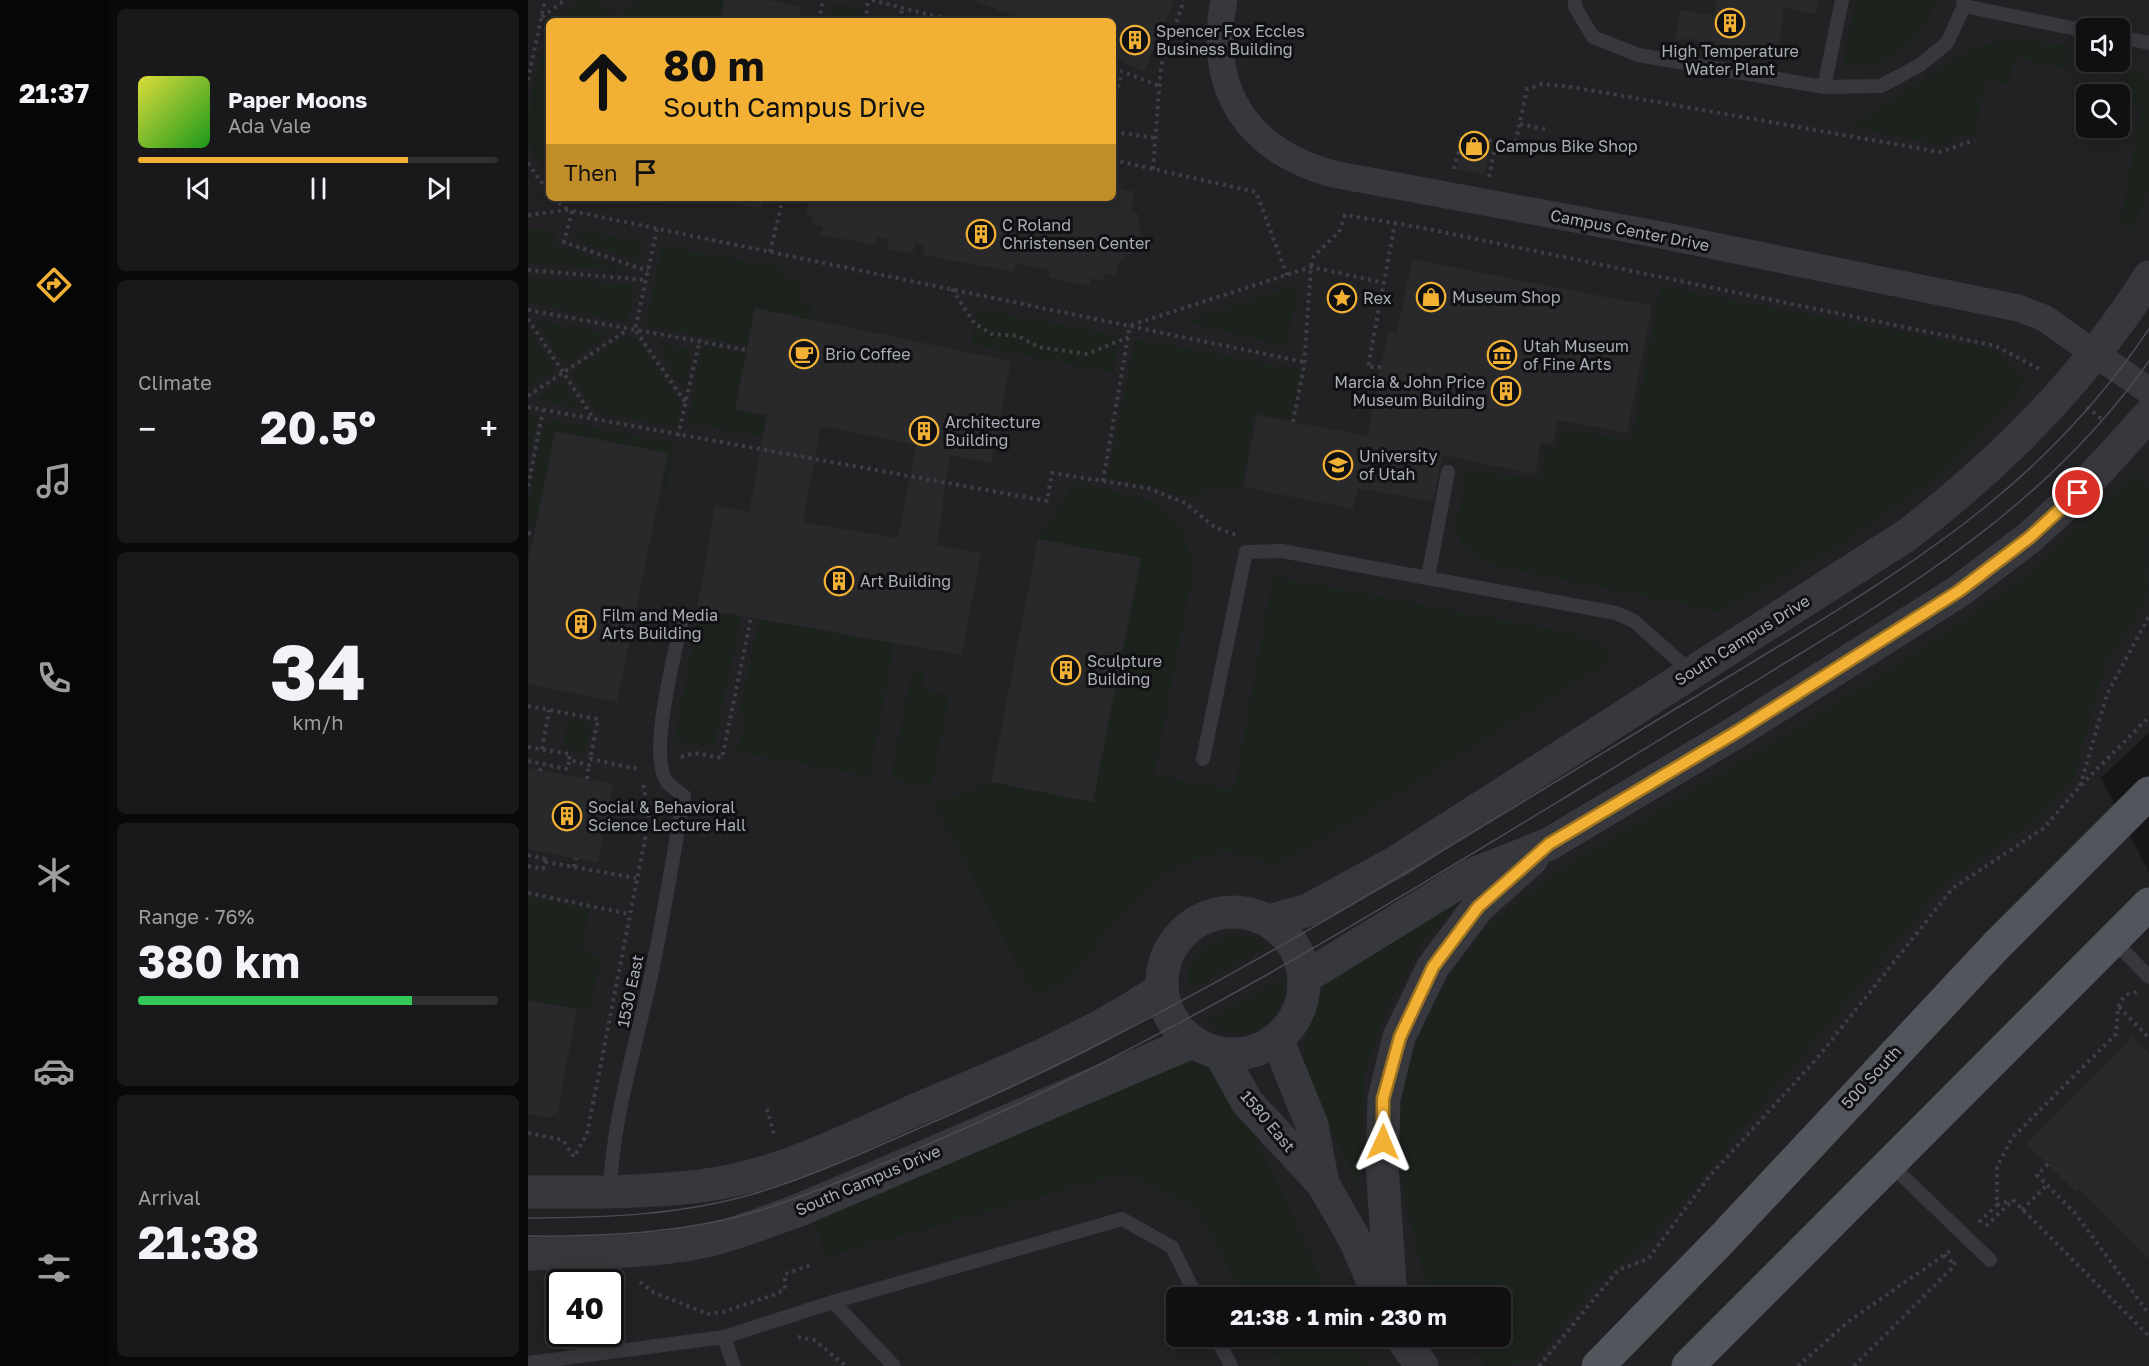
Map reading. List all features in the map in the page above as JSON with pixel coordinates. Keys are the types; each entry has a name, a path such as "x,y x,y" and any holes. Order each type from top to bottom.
{"main road":[{"name":"500 South","path":"1598,1366 1721,1240 1987,955 2149,793"},
{"path":"1688,1366 2149,904"}],"street":[{"name":"Campus Center Drive","path":"1224,0 1219,48 1226,86 1255,132 1270,146 1301,164 1333,174 1661,235 2018,308 2044,318 2142,386"},
{"name":"South Campus Drive","path":"1269,921 1308,910 1396,862 1690,671 1907,535 1963,493 2001,458 2066,390 2096,355 2149,277"},
{"path":"1304,978 1471,875 1549,844 1738,731 1959,591 2030,537 2078,493 2149,415"},
{"path":"1390,1287 1382,1164 1383,1099 1400,1037 1433,967 1478,907 1549,844"},
{"path":"1219,912 1245,912 1269,921 1292,942 1300,958 1304,978 1302,1001 1293,1022 1277,1039 1260,1049 1240,1054 1206,1048 1171,1019 1161,989 1164,963 1175,939 1195,922 1219,912"},
{"path":"528,1192 610,1192 702,1186 783,1167 1039,1057 1133,1008 1161,989"},
{"name":"1580 East","path":"1277,1039 1312,1125 1323,1184"},
{"name":"South Campus Drive","path":"528,1254 613,1252 706,1241 797,1211 1206,1048"},
{"name":"1580 East","path":"1206,1048 1247,1102 1323,1184 1355,1240 1375,1287"},
{"path":"1408,1347 1422,1366"}],"lane":[{"path":"1575,0 1575,7 1593,37 1638,55 1824,87 1881,86 1920,65 1947,43 1963,3 2076,29"},
{"path":"1824,87 1842,0"},
{"path":"2130,40 2149,43"},
{"path":"1428,577 1448,472"},
{"path":"1203,759 1246,552 1282,551 1616,613 1634,621 1690,671"},
{"name":"1530 East","path":"610,1192 611,1162 627,1079 648,992 684,796 667,782 660,763 659,737 682,618"},
{"path":"2113,940 2149,977"},
{"path":"1890,1164 1990,1260"},
{"path":"528,1363 724,1337 833,1302 1122,1219 1172,1247 1192,1287"},
{"path":"833,1302 894,1366"},
{"path":"724,1337 734,1366"},
{"path":"1222,1347 1231,1366"}],"path":[{"path":"528,80 545,0"},
{"path":"542,17 565,0"},
{"path":"820,18 823,0"},
{"path":"867,18 870,0 933,18"},
{"path":"1153,170 1161,66 1184,0"},
{"path":"900,18 902,8"},
{"path":"1116,69 1160,86"},
{"path":"1116,97 1122,72"},
{"path":"1453,172 1463,136 1515,145 1527,89 1542,84 1572,87 1941,152 1975,140"},
{"path":"1520,124 1548,130"},
{"path":"1116,131 1156,138"},
{"path":"1488,181 1496,142"},
{"path":"1116,161 1256,192 1287,275"},
{"path":"528,163 546,189"},
{"path":"557,201 569,210"},
{"path":"770,252 782,201"},
{"path":"569,210 564,242 648,271"},
{"path":"528,216 569,210 1304,362"},
{"path":"1293,422 1304,362 1311,267 1314,256 1339,232 1345,215 1395,223 1996,346 2016,358 2034,364 2127,440"},
{"path":"1381,367 1368,367 1395,223"},
{"path":"657,229 635,330 686,403"},
{"path":"1131,325 1311,267 1385,283"},
{"path":"528,270 646,280"},
{"path":"951,289 975,324 992,334 1019,336 1038,346 1087,354 1128,337"},
{"path":"528,310 627,330 700,339 746,350"},
{"path":"528,319 595,420"},
{"path":"1103,481 1131,325"},
{"path":"528,396 627,330"},
{"path":"678,436 700,339"},
{"path":"528,407 678,436 1047,501 1052,473 1147,488 1185,502 1216,528 1238,536"},
{"path":"528,486 543,410"},
{"path":"528,452 533,460"},
{"path":"528,533 534,534"},
{"path":"2080,786 2107,694 2149,616"},
{"path":"673,759 694,753 722,758 751,618"},
{"path":"528,706 598,719 587,779"},
{"path":"542,749 549,710"},
{"path":"1539,1366 1618,1270 1648,1259 1709,1177 1818,1057 1953,888 2044,828 2080,786 2149,717"},
{"path":"528,747 570,754 568,769 528,761"},
{"path":"528,1133 563,1140 574,1157 590,1124 649,819 649,806 642,769 590,759"},
{"path":"569,760 590,765"},
{"path":"540,771 542,764"},
{"path":"528,855 545,859 545,862 636,878"},
{"path":"574,867 576,858"},
{"path":"528,866 543,869 545,862"},
{"path":"528,893 614,909 629,914"},
{"path":"1997,1205 1997,1167 2012,1138 2116,1034 2118,1006 2125,995 2139,992"},
{"path":"2118,1006 2149,1038"},
{"path":"767,1109 775,1140"},
{"path":"2048,1164 2037,1176 2075,1213 2149,1314"},
{"path":"2022,1210 2047,1185"},
{"path":"1981,1221 1997,1205 2013,1200"},
{"path":"2013,1200 2149,1336"},
{"path":"1986,1227 2013,1200"},
{"path":"1798,1366 1849,1321 1953,1249"},
{"path":"1854,1366 1954,1264 1959,1254"},
{"path":"1944,1255 1954,1264"},
{"path":"638,1281 653,1292 704,1313 723,1312 776,1294 785,1289 785,1274 814,1264"},
{"path":"791,1335 814,1340 846,1366"}],"shaded area":[{"name":"University of Utah","path":"528,0 2149,0 2149,733 2101,778 2149,872 2149,1366 528,1366"},
{"path":"579,0 595,0 615,18 560,18"},
{"path":"638,0 724,0 721,18 619,18"},
{"path":"1856,0 1936,0 1920,30 1896,54 1876,64 1842,66"},
{"path":"835,3 863,11 862,18 833,18"},
{"path":"2007,39 2070,45 2069,69 2015,58 2009,84 1984,81 1976,136 1957,136 1943,145 1851,127 1972,49"},
{"path":"546,44 546,169 533,154 528,141 533,87"},
{"path":"2139,71 2149,80 2149,188 2132,231 2120,223 2142,106 2130,102 2130,84 2120,84 2121,78"},
{"path":"632,201 662,201 661,206"},
{"path":"528,229 543,229 555,234 554,244 634,272 528,263"},
{"path":"580,230 641,242 638,261 577,240"},
{"path":"662,246 784,268 783,279 801,283 798,300 814,303 811,320 755,308 747,345 646,325"},
{"path":"528,278 634,285 628,322 528,303"},
{"path":"1299,284 1286,346 1184,321"},
{"path":"1661,286 1993,350 2025,380 2012,402 1943,473 1840,545 1719,612 1483,563 1461,543 1456,525 1467,471 1540,479 1547,448 1557,449 1561,429 1632,440"},
{"path":"978,309 1121,336 1112,373 971,344"},
{"path":"535,320 610,334 565,365"},
{"path":"528,328 556,370 528,388"},
{"path":"623,338 637,339 681,405 677,427 596,412 571,373"},
{"path":"1135,339 1301,370 1291,420 1255,412 1242,487 1215,486 1191,498 1149,485 1108,478"},
{"path":"666,345 692,350 684,390 658,350"},
{"path":"703,346 746,354 735,409 767,415 763,437 688,423"},
{"path":"562,381 578,403 573,407 535,400"},
{"path":"528,415 538,417 531,450 528,445"},
{"path":"554,420 674,443 667,488 661,486 668,454 555,431 536,527 528,525 528,509 543,428"},
{"path":"2137,471 2149,487 2148,595 2128,631 2105,665 2074,778 2039,818 1952,879 1932,898 1653,1237 1591,1289 1538,1357 1510,1366 1486,1366 1469,1347 1511,1347 1511,1287 1428,1287 1424,1279 1403,1189 1399,1128 1405,1075 1427,1016 1450,976 1490,923 1562,868 1790,732 1920,650 2028,575"},
{"path":"1076,481 1154,502 1182,531 1194,568 1154,775 1234,790 1273,576 1587,636 1606,649 1612,660 1356,820 1275,865 1223,850 1165,872 1121,913 1073,977 1034,996 934,804 991,782 1093,801 1141,558 1038,539"},
{"path":"700,608 741,616 714,747 674,740"},
{"path":"759,619 895,643 869,776 737,752 746,717 739,715"},
{"path":"913,668 925,671 922,689 950,695 931,787 890,779"},
{"path":"568,718 591,723 586,752 563,748"},
{"path":"1473,888 1421,944 1386,1011 1365,1071 1359,1188 1302,1068 1305,1042 1315,1009 1330,978"},
{"path":"528,897 590,909 581,952 601,956 590,1010 528,1000"},
{"path":"1235,934 1254,938 1267,946 1198,986 1196,984 1188,988 1190,967 1200,952 1216,941"},
{"path":"1285,977 1279,1007 1271,1019 1260,1027 1248,1032 1235,1033 1221,1030 1206,1022"},
{"path":"1186,1062 1206,1064 1229,1078 1325,1287 1238,1287 1197,1210 1126,1173 825,1257 815,1221"},
{"path":"1270,1347 1355,1347 1368,1366 1280,1366"}],"building":[{"path":"724,0 769,0 801,7 799,18 721,18"},
{"name":"Spencer Fox Eccles Business Building","path":"972,0 1174,0 1144,72 1116,59 1116,18 1018,18"},
{"name":"High Temperature Water Plant","path":"1717,0 1818,0 1816,14 1784,8 1777,57 1759,50 1758,53 1741,47 1740,50 1723,44 1722,47 1712,45 1712,42 1704,40 1704,43 1686,37 1685,40 1675,38 1680,10 1714,16"},
{"path":"1463,142 1490,147 1485,175 1457,169"},
{"name":"C Roland Christensen Center","path":"1116,181 1123,182 1121,189 1133,191 1132,213 1139,214 1140,239 1131,255 1124,254 1116,275 1105,273 1103,281 1091,278 1090,286 1049,278 1050,270 1016,264 1014,272 923,255 924,246 915,244 913,252 909,253 888,249 887,239 877,237 875,245 821,235 823,227 812,224 813,217 805,215 808,201 1116,201"},
{"path":"724,201 762,201 761,209"},
{"name":"Marcia & John Price Museum Building","path":"1412,259 1652,306 1627,433 1558,420 1553,444 1541,442 1535,474 1442,455 1433,502 1358,488 1353,509 1243,487 1257,415 1367,436 1388,331 1397,333"},
{"path":"755,308 1011,361 992,463 950,455 937,545 981,553 962,655 697,608 715,505 749,512 767,415 735,409","holes":["821,426 916,445 898,538 803,522"]},
{"name":"Film and Media Arts Building","path":"555,431 668,453 617,702 528,684 528,564"},
{"name":"Sculpture Building","path":"1038,539 1141,558 1093,802 991,782"},
{"name":"Social & Behavioral Science Lecture Hall","path":"528,768 613,784 598,863 528,849"},
{"path":"528,1000 577,1009 557,1115 552,1114 551,1118 528,1114"},
{"path":"2132,1037 2149,1054 2149,1258 2079,1189 2076,1192 2027,1144"}],"tram line":[{"path":"528,1218 642,1214 698,1207 753,1194 847,1160 938,1120 1099,1044 1177,1003 1332,916 1886,579 1935,545 2027,471 2070,429 2111,382 2149,329"},
{"path":"528,1236 587,1236 675,1229 761,1210 831,1185 945,1137 1114,1057 1196,1014 1438,875 1897,593 1990,526 2033,490 2074,451 2113,408 2149,361"}],"place":[{"name":"High Temperature Water Plant","path":"1730,23"},
{"name":"Spencer Fox Eccles Business Building","path":"1135,40"},
{"name":"Campus Bike Shop","path":"1474,146"},
{"name":"C Roland Christensen Center","path":"981,234"},
{"name":"Museum Shop","path":"1431,297"},
{"name":"Rex","path":"1342,298"},
{"name":"Brio Coffee","path":"804,354"},
{"name":"Utah Museum of Fine Arts","path":"1502,355"},
{"name":"Marcia & John Price Museum Building","path":"1506,391"},
{"name":"Architecture Building","path":"924,431"},
{"name":"University of Utah","path":"1338,465"},
{"name":"Art Building","path":"839,581"},
{"name":"Film and Media Arts Building","path":"581,624"},
{"name":"Sculpture Building","path":"1066,670"},
{"name":"Social & Behavioral Science Lecture Hall","path":"567,816"}],"route":[{"path":"1383,1142 1383,1099 1400,1037 1433,967 1478,907 1549,844 1738,731 1959,591 2030,537 2078,493"}]}
